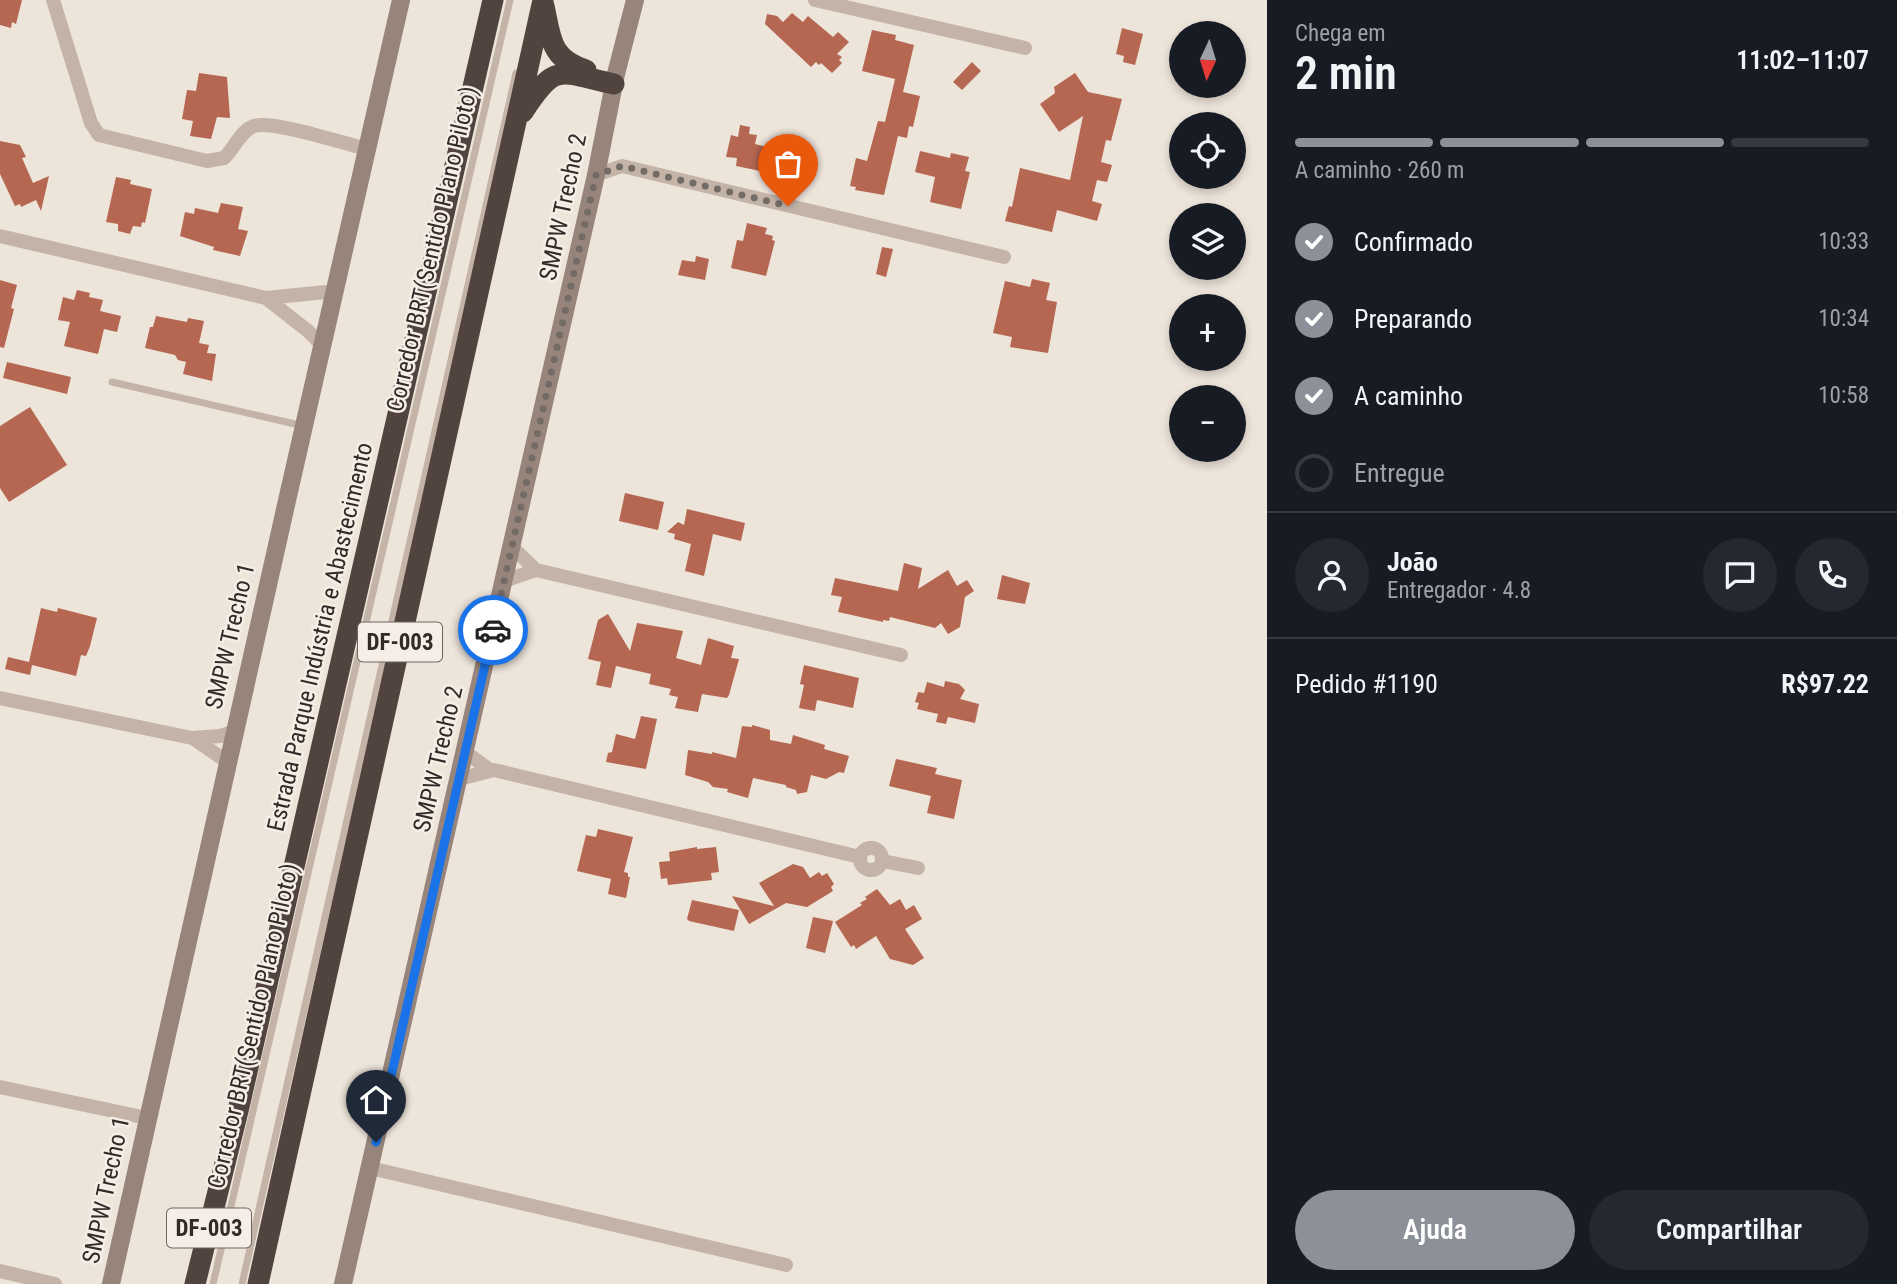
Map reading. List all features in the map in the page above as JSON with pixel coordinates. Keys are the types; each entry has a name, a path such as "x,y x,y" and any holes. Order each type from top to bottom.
{"highway":[{"name":"Estrada Parque Indústria e Abastecimento","path":"195,1284 238,1111 493,0"},
{"path":"543,0 554,47 562,59 615,79"},
{"name":"DF-003","path":"258,1284 543,0"},
{"path":"514,125 538,88 552,75 572,74 615,79"}],"street":[{"path":"53,0 91,122 99,135 207,161 224,158 247,131 256,125 278,127 367,149"},
{"name":"SMPW Trecho 1","path":"111,1284 226,761 401,0"},
{"name":"SMPW Trecho 2","path":"343,1284 635,0"},
{"path":"815,0 1025,48"},
{"path":"602,144 622,166"},
{"path":"596,175 622,166 1004,257"},
{"path":"0,236 266,298 336,291"},
{"path":"266,298 323,346"},
{"path":"512,547 536,570"},
{"path":"504,580 536,570 901,655"},
{"path":"0,698 192,738 233,732"},
{"path":"192,738 226,761"},
{"path":"465,752 490,770 860,857 863,866 872,870 883,861 918,867"},
{"path":"458,779 490,770"},
{"path":"0,1087 147,1118"},
{"path":"370,1168 786,1265"},
{"path":"0,1271 55,1284"}],"lane":[{"name":"Corredor BRT(Sentido Plano Piloto)","path":"213,1284 510,0"},
{"path":"242,1284 517,68"},
{"path":"112,382 304,426"}],"building":[{"path":"0,0 22,0 16,24 12,22 11,28 0,25"},
{"path":"792,13 803,22 808,16 833,37 838,32 849,42 837,54 842,57 839,60 842,63 832,73 821,63 819,65 816,62 811,67 765,24 767,14 777,16 783,22"},
{"path":"1122,28 1143,34 1135,65 1123,62 1124,56 1116,54"},
{"path":"872,30 896,35 895,40 914,45 903,92 920,96 913,127 909,126 907,138 898,136 884,195 855,190 856,187 850,186 856,158 867,161 878,121 885,122 895,79 862,71"},
{"path":"972,62 981,71 962,90 953,82"},
{"path":"199,73 227,77 230,118 217,117 211,139 190,136 193,121 182,119 187,90 196,91"},
{"path":"1075,73 1088,92 1122,99 1111,141 1106,140 1101,162 1112,165 1107,182 1097,180 1092,201 1102,204 1097,221 1057,210 1052,232 1005,221 1009,206 1012,207 1020,168 1070,180 1083,116 1059,132 1040,104 1055,93 1054,87"},
{"path":"740,125 750,127 749,134 757,135 755,144 780,150 777,160 782,161 779,175 736,166 737,158 726,157 731,135 738,137"},
{"path":"0,141 20,145 26,157 22,158 33,183 49,176 41,211 36,200 21,207 20,204 15,206 0,174"},
{"path":"920,151 950,158 951,153 969,157 965,171 970,172 961,209 930,202 935,177 915,172"},
{"path":"116,177 131,180 130,184 152,189 145,223 142,222 141,227 133,226 130,234 118,231 118,224 106,222"},
{"path":"221,203 243,207 238,229 248,231 240,256 213,250 214,247 180,236 185,212 194,214 195,208 218,213"},
{"path":"747,223 767,228 765,234 773,236 772,240 775,241 766,276 731,268 737,240 743,241"},
{"path":"882,247 893,249 886,277 876,274"},
{"path":"696,256 709,259 705,280 678,275 682,260 695,262"},
{"path":"1032,279 1050,283 1046,300 1057,302 1048,353 1010,347 1012,337 993,333 1005,281 1030,287"},
{"path":"0,280 17,285 4,348 0,347"},
{"path":"77,290 90,293 89,297 103,300 100,311 121,316 117,332 104,329 98,354 64,346 70,322 58,320 63,297 74,300"},
{"path":"156,316 187,322 188,318 204,321 199,343 209,345 207,353 216,354 212,381 183,374 186,362 178,360 175,355 145,348"},
{"path":"7,362 71,377 67,394 3,378"},
{"path":"30,407 67,465 9,502 0,488 0,426"},
{"path":"625,493 664,502 658,530 619,521"},
{"path":"687,509 745,523 741,541 713,534 704,576 685,571 691,544 674,539 675,534 667,532 678,522 684,525"},
{"path":"904,563 922,568 918,589 948,570 957,586 967,580 974,591 965,597 960,627 948,634 941,623 935,628 890,617 889,621 883,622 838,612 842,597 831,595 835,578 898,591"},
{"path":"1002,575 1030,583 1025,604 997,599"},
{"path":"41,608 57,612 58,608 97,618 90,646 86,656 81,655 76,676 32,665 30,675 5,669 8,657 29,662"},
{"path":"608,614 630,651 637,623 683,631 676,658 701,665 708,638 734,646 731,658 739,659 727,698 702,694 698,712 675,708 678,697 669,695 671,689 649,684 651,674 616,666 611,688 596,685 601,662 588,659 598,620"},
{"path":"804,665 859,678 853,708 817,700 815,711 799,708 804,685 800,684"},
{"path":"945,681 959,684 965,690 960,699 979,704 975,723 948,717 946,724 936,722 938,714 917,709 919,703 915,702 918,692 924,693 927,682 944,687"},
{"path":"641,716 657,719 646,769 606,762 608,753 612,752 616,734 635,739"},
{"path":"752,725 770,730 770,740 791,744 793,735 825,745 824,749 849,756 844,773 839,772 826,779 811,775 807,792 797,794 796,790 786,785 753,778 748,798 685,775 688,750 736,758 742,726"},
{"path":"896,759 937,768 935,774 962,780 954,819 927,813 931,796 889,786"},
{"path":"598,829 633,837 624,872 630,877 626,898 608,894 611,879 577,871 586,835 596,837"},
{"path":"716,847 719,872 711,873 712,880 668,885 667,878 661,879 659,862 670,861 669,852"},
{"path":"793,864 803,867 810,878 819,872 822,876 827,873 834,884 831,887 833,891 807,907 786,903 749,924 732,896 774,906 759,883"},
{"path":"877,889 890,905 900,899 906,910 914,905 922,919 905,929 924,958 913,965 890,959 876,936 856,949 854,945 851,947 835,922 862,905 860,903 867,899 865,897"},
{"path":"692,900 739,910 734,931 689,921 687,919"},
{"path":"813,917 833,921 825,953 806,948"}],"way so far":[{"path":"493,630 596,175 622,166 788,206"}],"route":[{"path":"376,1142 493,630"}]}
